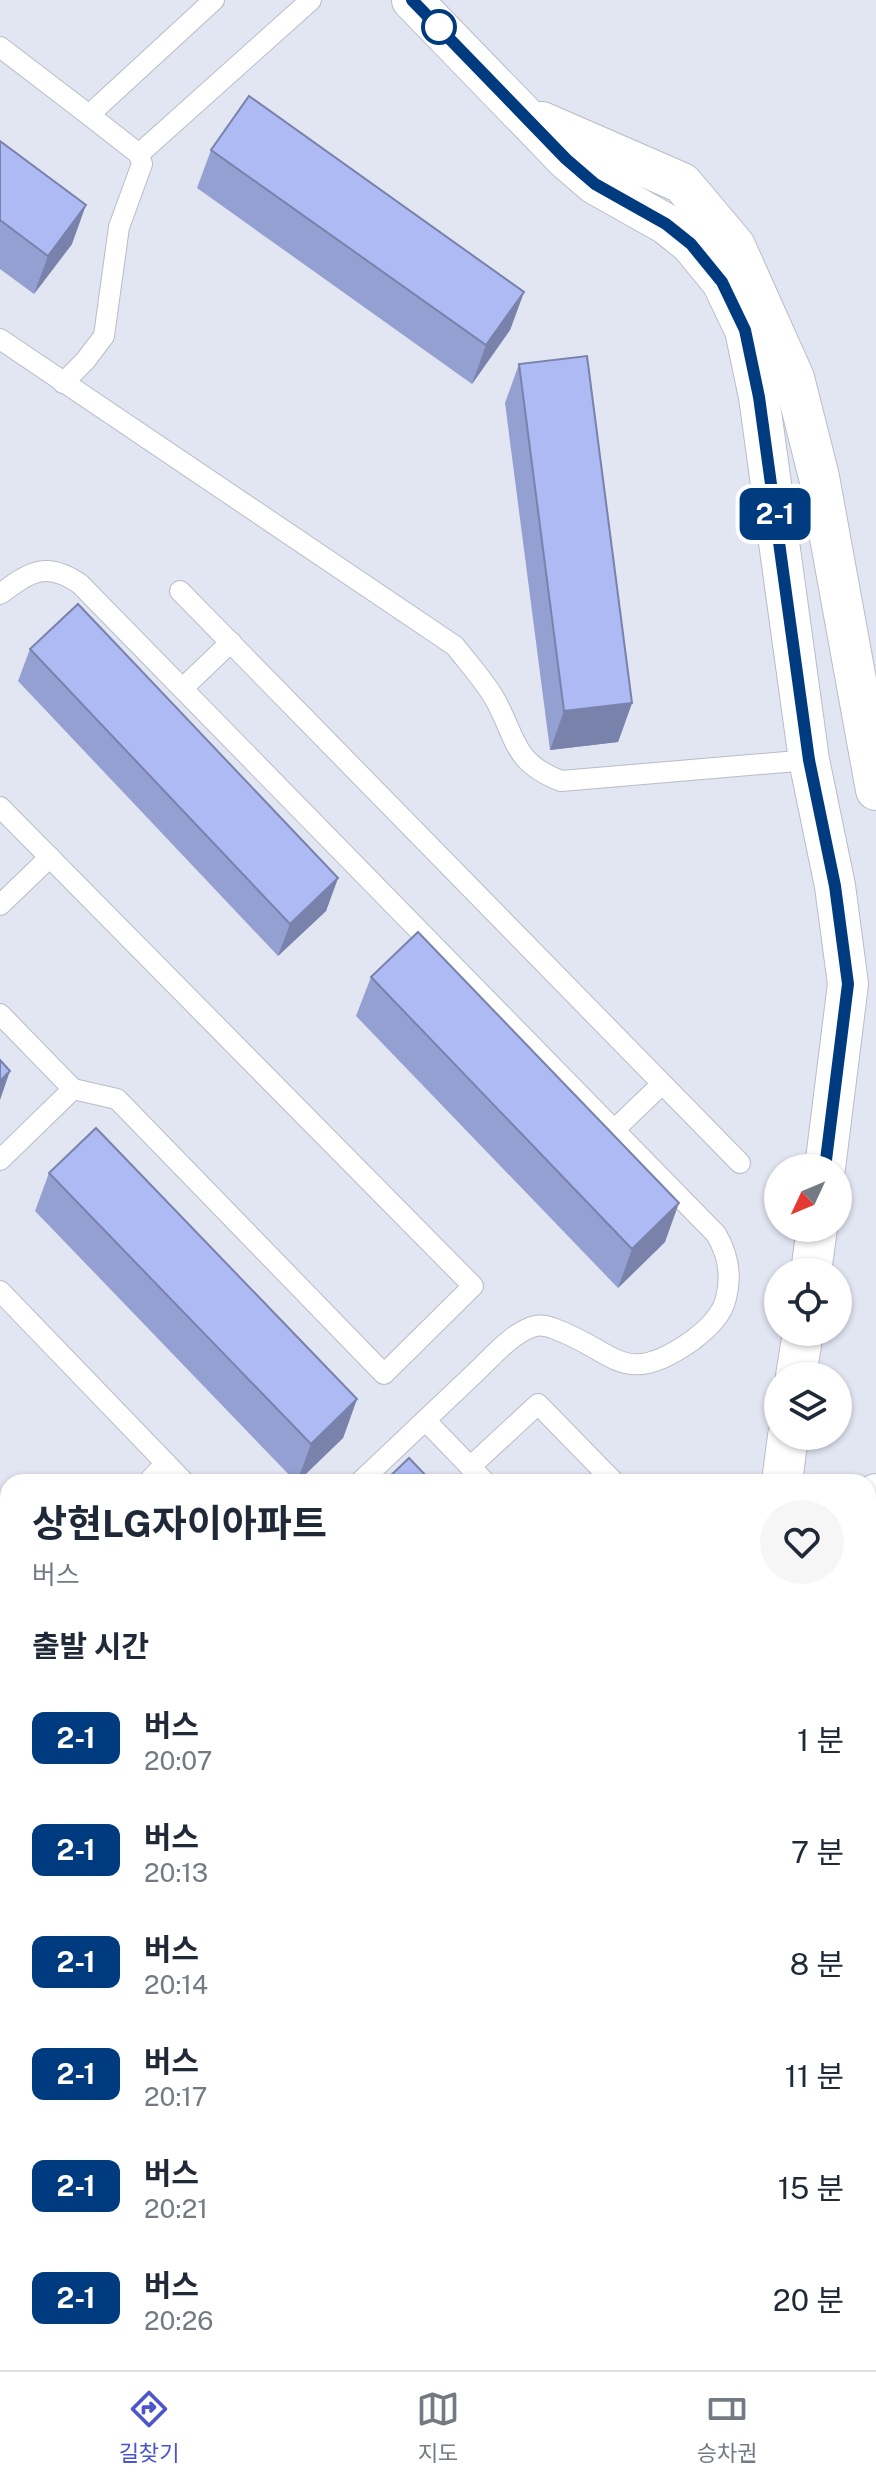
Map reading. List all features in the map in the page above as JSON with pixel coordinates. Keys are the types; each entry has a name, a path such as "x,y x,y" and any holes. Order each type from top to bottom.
{"street":[{"path":"412,0 566,159 595,184 666,224 691,244 722,282 745,330 759,397 809,760 835,886 848,984 827,1154"},
{"path":"521,113 682,183 735,246 794,378 819,477 876,790"},
{"path":"783,1474 786,1450"},
{"path":"876,2220 876,2247"}],"lane":[{"path":"89,115 214,0"},
{"path":"139,154 311,0"},
{"path":"0,47 139,154 142,164 119,227 104,336 63,383"},
{"path":"0,339 455,646 495,699 518,751 543,774 561,781 809,760"},
{"path":"0,594 27,575 45,570 64,572 80,584 716,1234 724,1248 729,1283 726,1301 717,1318 687,1344 643,1364 624,1364 546,1325 531,1327 495,1354 368,1474"},
{"path":"180,591 740,1163"},
{"path":"183,688 231,642"},
{"path":"0,807 473,1286 384,1374 117,1099 73,1089 0,1014"},
{"path":"0,905 50,857"},
{"path":"614,1130 662,1084"},
{"path":"0,1160 73,1089"},
{"path":"0,1291 176,1474"},
{"path":"470,1467 538,1404 606,1474"},
{"path":"425,1420 477,1474"},
{"path":"156,1474 166,1463"}],"building":[{"path":"249,96 524,292 486,345 211,150"},
{"path":"0,141 86,205 48,256 0,220"},
{"path":"587,356 632,703 564,711 519,364"},
{"path":"78,604 338,878 290,924 30,649"},
{"path":"418,932 679,1203 632,1249 371,977"},
{"path":"0,1060 10,1071 0,1081"},
{"path":"96,1128 357,1399 311,1444 49,1173"},
{"path":"409,1458 424,1474 392,1474"}],"bus line":[{"name":"2-1","path":"412,0 566,159 595,184 666,224 691,244 722,282 745,330 759,397 809,760 835,886 848,984 827,1154"}]}
